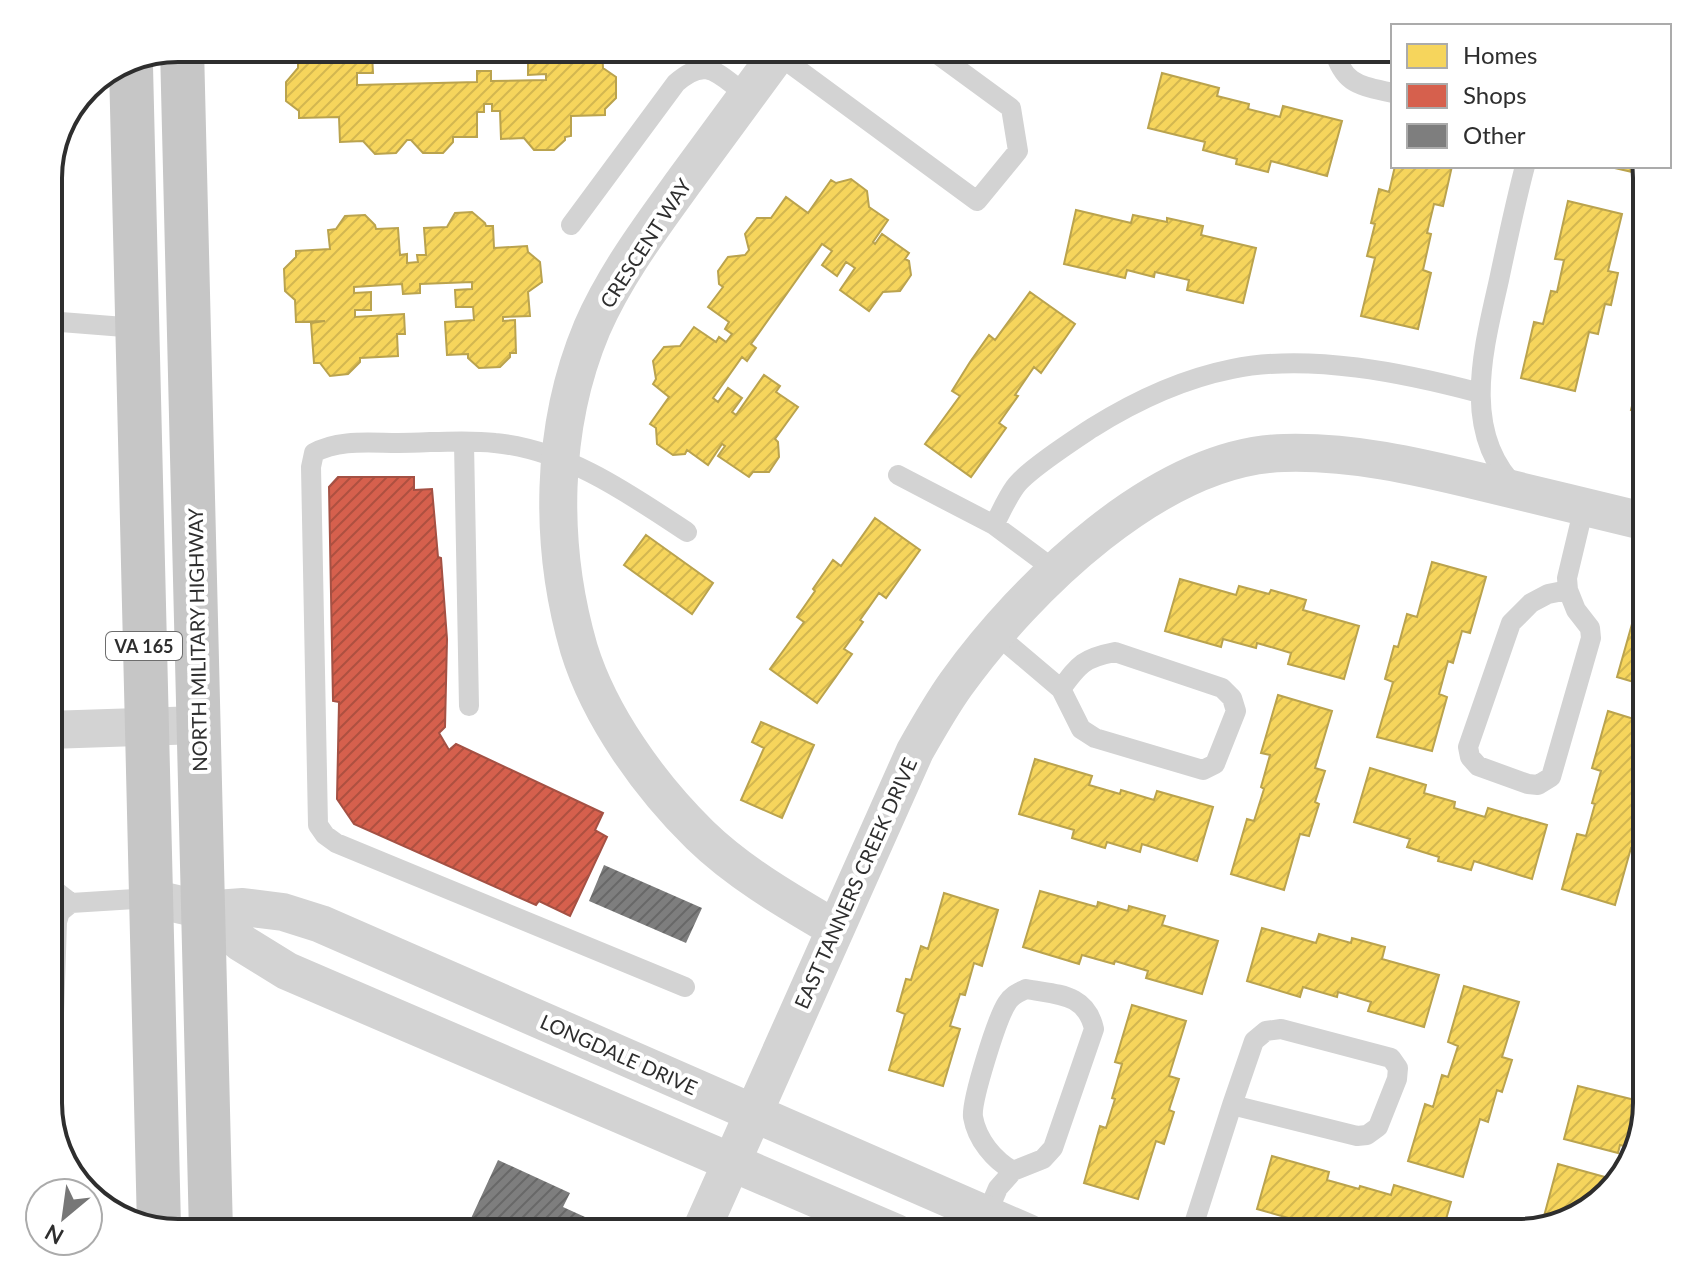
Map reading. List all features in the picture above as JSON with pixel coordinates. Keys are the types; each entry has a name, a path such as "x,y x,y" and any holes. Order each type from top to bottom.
{"main road":[{"name":"NORTH MILITARY HIGHWAY","path":"182,62 211,1219"},
{"name":"VA 165","path":"131,73 159,1217"}],"street":[{"name":"CRESCENT WAY","path":"772,62 651,226 609,293 591,331 572,392 560,459 558,530 565,592 580,652 600,697 630,751 667,801 703,838 772,891 834,928"},
{"name":"EAST TANNERS CREEK DRIVE","path":"706,1219 915,751 956,685 996,634 1056,571 1123,516 1156,494 1202,472 1250,458 1282,453 1346,455 1397,462 1633,519"},
{"path":"62,729 199,725"},
{"name":"LONGDALE DRIVE","path":"151,898 203,910 243,907 283,912 321,924 993,1219"},
{"name":"LONGDALE DRIVE","path":"203,910 240,942 287,971 863,1219"}],"lane":[{"path":"794,62 977,201 1018,151 1011,108 948,62"},
{"path":"1337,62 1339,68 1354,82 1391,92"},
{"path":"571,225 676,83 687,74 698,68 710,69 747,95"},
{"path":"1521,491 1509,480 1492,449 1480,393 1482,359 1525,168"},
{"path":"62,322 137,328"},
{"path":"994,525 1016,485 1073,440 1125,408 1178,384 1233,368 1289,364 1358,368 1426,378 1480,393"},
{"path":"685,987 336,843 325,835 318,825 311,467 314,453 326,446 495,442 560,459 619,487 687,532"},
{"path":"464,443 469,706"},
{"path":"898,475 994,525 1056,571"},
{"path":"1568,590 1548,594 1531,603 1511,623 1468,747 1470,757 1478,766 1528,784 1538,785 1551,777 1591,638 1590,628 1576,610 1568,590 1567,578 1584,507"},
{"path":"996,634 1061,689 1081,729 1095,738 1203,770 1215,764 1220,756 1236,711 1232,698 1222,688 1115,652 1092,656 1078,666 1061,689"},
{"path":"62,896 71,903"},
{"path":"62,910 71,903 151,898"},
{"path":"986,1216 998,1188 1013,1171 1043,1159 1053,1148 1094,1029 1091,1014 1077,1000 1026,989 1013,995 1004,1007 981,1076 973,1115 978,1133 991,1153 1013,1171"},
{"path":"1195,1219 1232,1105 1254,1041 1266,1031 1281,1029 1391,1058 1398,1068 1397,1079 1378,1127 1367,1135 1357,1136 1232,1105"}],"building: Homes":[{"path":"298,62 372,62 373,73 357,73 357,85 477,82 477,71 491,71 491,81 546,80 546,74 528,75 528,62 603,62 603,68 616,77 616,98 605,109 605,115 571,116 571,136 565,137 554,150 534,150 524,138 501,139 500,111 492,111 492,104 484,104 484,112 477,112 477,137 453,137 453,142 443,153 423,153 411,140 407,140 396,153 375,154 363,141 340,142 339,117 299,118 299,111 286,101 286,82 298,68"},
{"path":"1162,73 1219,88 1217,96 1249,104 1248,109 1280,117 1283,106 1342,121 1327,176 1271,161 1268,172 1236,164 1237,159 1203,150 1205,142 1148,128"},
{"path":"1395,168 1452,168 1443,206 1434,204 1427,233 1431,234 1423,270 1431,273 1418,329 1361,316 1375,258 1367,256 1375,224 1371,223 1379,189 1389,192"},
{"path":"851,179 867,191 869,207 888,220 873,242 875,244 882,234 909,253 905,259 909,261 911,275 900,291 883,292 869,311 840,290 855,268 846,262 837,276 822,265 832,251 822,244 751,344 756,348 747,361 742,357 713,398 718,402 728,388 742,398 732,412 736,415 764,375 780,386 776,392 798,407 775,439 779,457 769,472 753,472 749,477 718,456 725,446 722,444 708,465 687,450 685,454 673,455 657,444 656,428 650,424 669,397 653,384 656,379 653,361 664,347 680,346 694,327 716,342 719,337 726,342 732,334 725,329 729,322 708,307 723,287 719,284 718,271 728,257 745,255 749,250 745,234 757,218 771,218 786,197 808,213 831,180 836,183"},
{"path":"1568,201 1622,214 1608,271 1618,273 1611,305 1605,304 1598,334 1589,332 1575,391 1521,378 1534,322 1543,324 1551,291 1557,292 1564,260 1555,259"},
{"path":"1076,210 1131,223 1133,215 1167,222 1167,218 1203,226 1201,235 1256,248 1243,303 1187,290 1189,280 1155,272 1154,277 1127,270 1125,278 1064,264"},
{"path":"472,212 486,226 493,226 494,248 527,246 528,252 540,262 542,282 528,292 530,316 503,317 503,321 515,320 516,353 510,353 500,367 479,368 468,358 468,354 447,355 445,322 474,320 473,307 456,307 455,290 472,289 472,282 420,284 420,293 403,294 402,284 354,287 354,293 371,292 371,310 355,310 355,317 404,314 405,334 397,334 398,356 360,358 348,374 330,376 320,363 314,363 311,323 325,321 296,322 295,300 285,291 284,269 296,257 296,251 330,249 328,230 336,229 345,216 365,215 376,229 398,228 400,255 407,254 407,263 418,262 417,255 426,255 424,228 447,227 455,213"},
{"path":"1030,292 1075,324 1041,373 1034,367 999,423 1006,428 971,477 925,444 960,396 952,391 970,362 989,335 995,340"},
{"path":"875,518 920,550 886,598 879,593 860,620 863,622 844,649 852,654 817,703 770,669 804,622 797,617 833,560 841,566"},
{"path":"646,535 713,583 692,614 624,565"},
{"path":"1432,562 1486,577 1470,633 1462,631 1453,663 1448,661 1439,694 1447,697 1432,751 1377,737 1393,682 1385,679 1394,646 1398,647 1407,614 1417,617"},
{"path":"1180,579 1236,595 1239,586 1269,594 1271,590 1306,600 1303,610 1359,626 1344,679 1288,664 1291,653 1257,643 1256,648 1223,639 1221,647 1165,631"},
{"path":"1632,624 1633,624 1633,682 1617,677"},
{"path":"1278,695 1332,711 1315,768 1325,771 1315,802 1319,804 1309,836 1300,834 1284,890 1231,874 1247,819 1254,821 1264,789 1261,787 1270,755 1261,753"},
{"path":"1608,711 1633,719 1633,849 1615,905 1562,889 1577,834 1586,836 1595,804 1592,803 1601,771 1592,768"},
{"path":"761,722 814,745 782,818 741,800 764,748 752,742"},
{"path":"1035,759 1092,776 1089,785 1120,794 1121,790 1154,800 1157,791 1213,807 1197,861 1142,844 1140,852 1107,842 1105,848 1072,838 1074,830 1019,814"},
{"path":"1370,768 1426,785 1424,793 1455,802 1454,808 1485,817 1488,808 1547,825 1532,879 1474,861 1471,870 1438,861 1439,857 1407,847 1410,839 1354,822"},
{"path":"1040,891 1097,907 1098,902 1128,911 1129,906 1165,916 1162,925 1218,941 1202,994 1146,978 1148,971 1115,961 1114,964 1082,955 1079,964 1023,947"},
{"path":"944,893 998,910 982,966 974,963 965,995 960,994 950,1026 960,1029 943,1086 889,1070 905,1014 897,1011 906,979 911,980 921,946 928,949"},
{"path":"1262,928 1316,943 1319,934 1351,943 1352,938 1385,947 1382,959 1439,975 1424,1027 1368,1011 1371,1002 1338,992 1337,997 1303,987 1300,997 1247,981"},
{"path":"1464,986 1519,1002 1502,1057 1512,1060 1502,1092 1497,1090 1488,1122 1480,1119 1463,1177 1408,1161 1425,1104 1433,1107 1442,1075 1448,1077 1458,1046 1448,1042"},
{"path":"1132,1005 1186,1021 1169,1076 1179,1079 1169,1110 1174,1112 1164,1144 1156,1141 1138,1199 1084,1183 1100,1126 1106,1128 1115,1099 1112,1098 1122,1064 1115,1062"},
{"path":"1578,1086 1633,1100 1627,1140 1624,1146 1620,1145 1618,1153 1564,1139"},
{"path":"1272,1156 1329,1172 1327,1180 1359,1189 1360,1186 1391,1195 1394,1185 1451,1202 1446,1219 1292,1219 1257,1209"},
{"path":"1558,1164 1606,1177 1582,1200 1544,1216"}],"building: Shops":[{"path":"338,477 414,477 414,490 432,489 447,639 445,727 439,733 449,750 456,744 603,813 595,830 607,837 570,916 539,901 536,905 354,824 337,799 339,702 333,701 329,487"}],"building: Other":[{"path":"604,865 702,908 686,943 589,901"},
{"path":"498,1160 570,1193 563,1207 589,1219 471,1219"}]}
